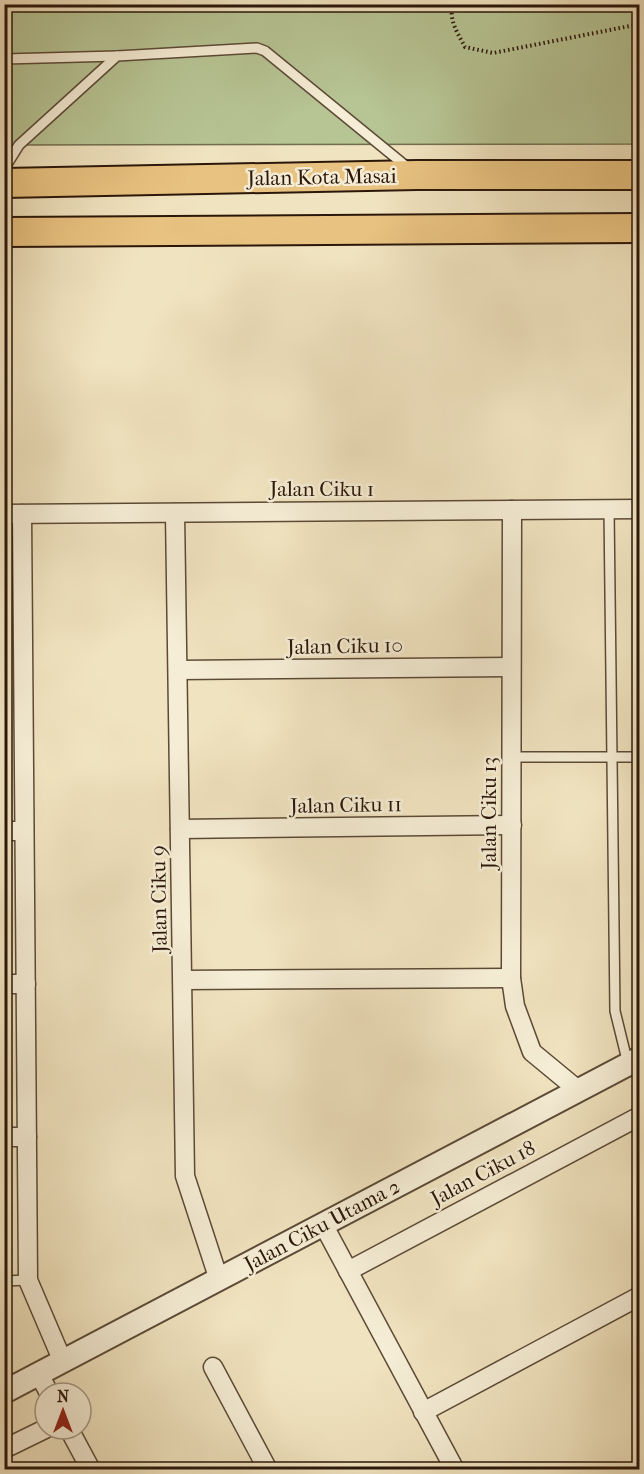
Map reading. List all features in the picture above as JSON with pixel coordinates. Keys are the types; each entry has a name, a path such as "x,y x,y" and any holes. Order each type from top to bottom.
{"main road":[{"name":"Jalan Kota Masai","path":"4,183 417,175 639,175"},
{"path":"4,232 639,228"}],"street":[{"name":"Jalan Ciku 1","path":"13,514 639,509"},
{"name":"Jalan Ciku 13","path":"512,510 512,978 515,1006 532,1052 578,1090"},
{"name":"Jalan Ciku 9","path":"175,513 185,1180 219,1280"},
{"path":"13,514 23,673 28,1280 63,1362"},
{"name":"Jalan Ciku 10","path":"179,670 511,667"},
{"path":"4,673 23,673"},
{"name":"Jalan Ciku 11","path":"180,829 512,825"},
{"path":"4,831 24,831"},
{"path":"183,981 512,978"},
{"path":"4,984 26,984"},
{"name":"Jalan Ciku Utama 2","path":"47,1381 63,1362 634,1061"},
{"name":"Jalan Ciku 18","path":"348,1270 639,1116"},
{"path":"4,1137 27,1137"},
{"path":"323,1224 455,1470"},
{"path":"423,1412 639,1296"},
{"path":"213,1367 268,1470"},
{"name":"Jalan Ciku Utama 2","path":"4,1392 33,1386"},
{"path":"4,1449 33,1435"},
{"path":"75,1441 91,1470"}],"lane":[{"path":"4,59 261,49 417,175"},
{"path":"4,169 19,145 117,56"},
{"path":"609,509 615,1011 634,1061"},
{"path":"512,757 639,757"},
{"path":"4,1281 28,1280"}],"path":[{"path":"453,4 451,11 455,29 465,47 493,53 638,26"}],"green space":[{"path":"4,5 639,5 639,144 5,145"}]}
